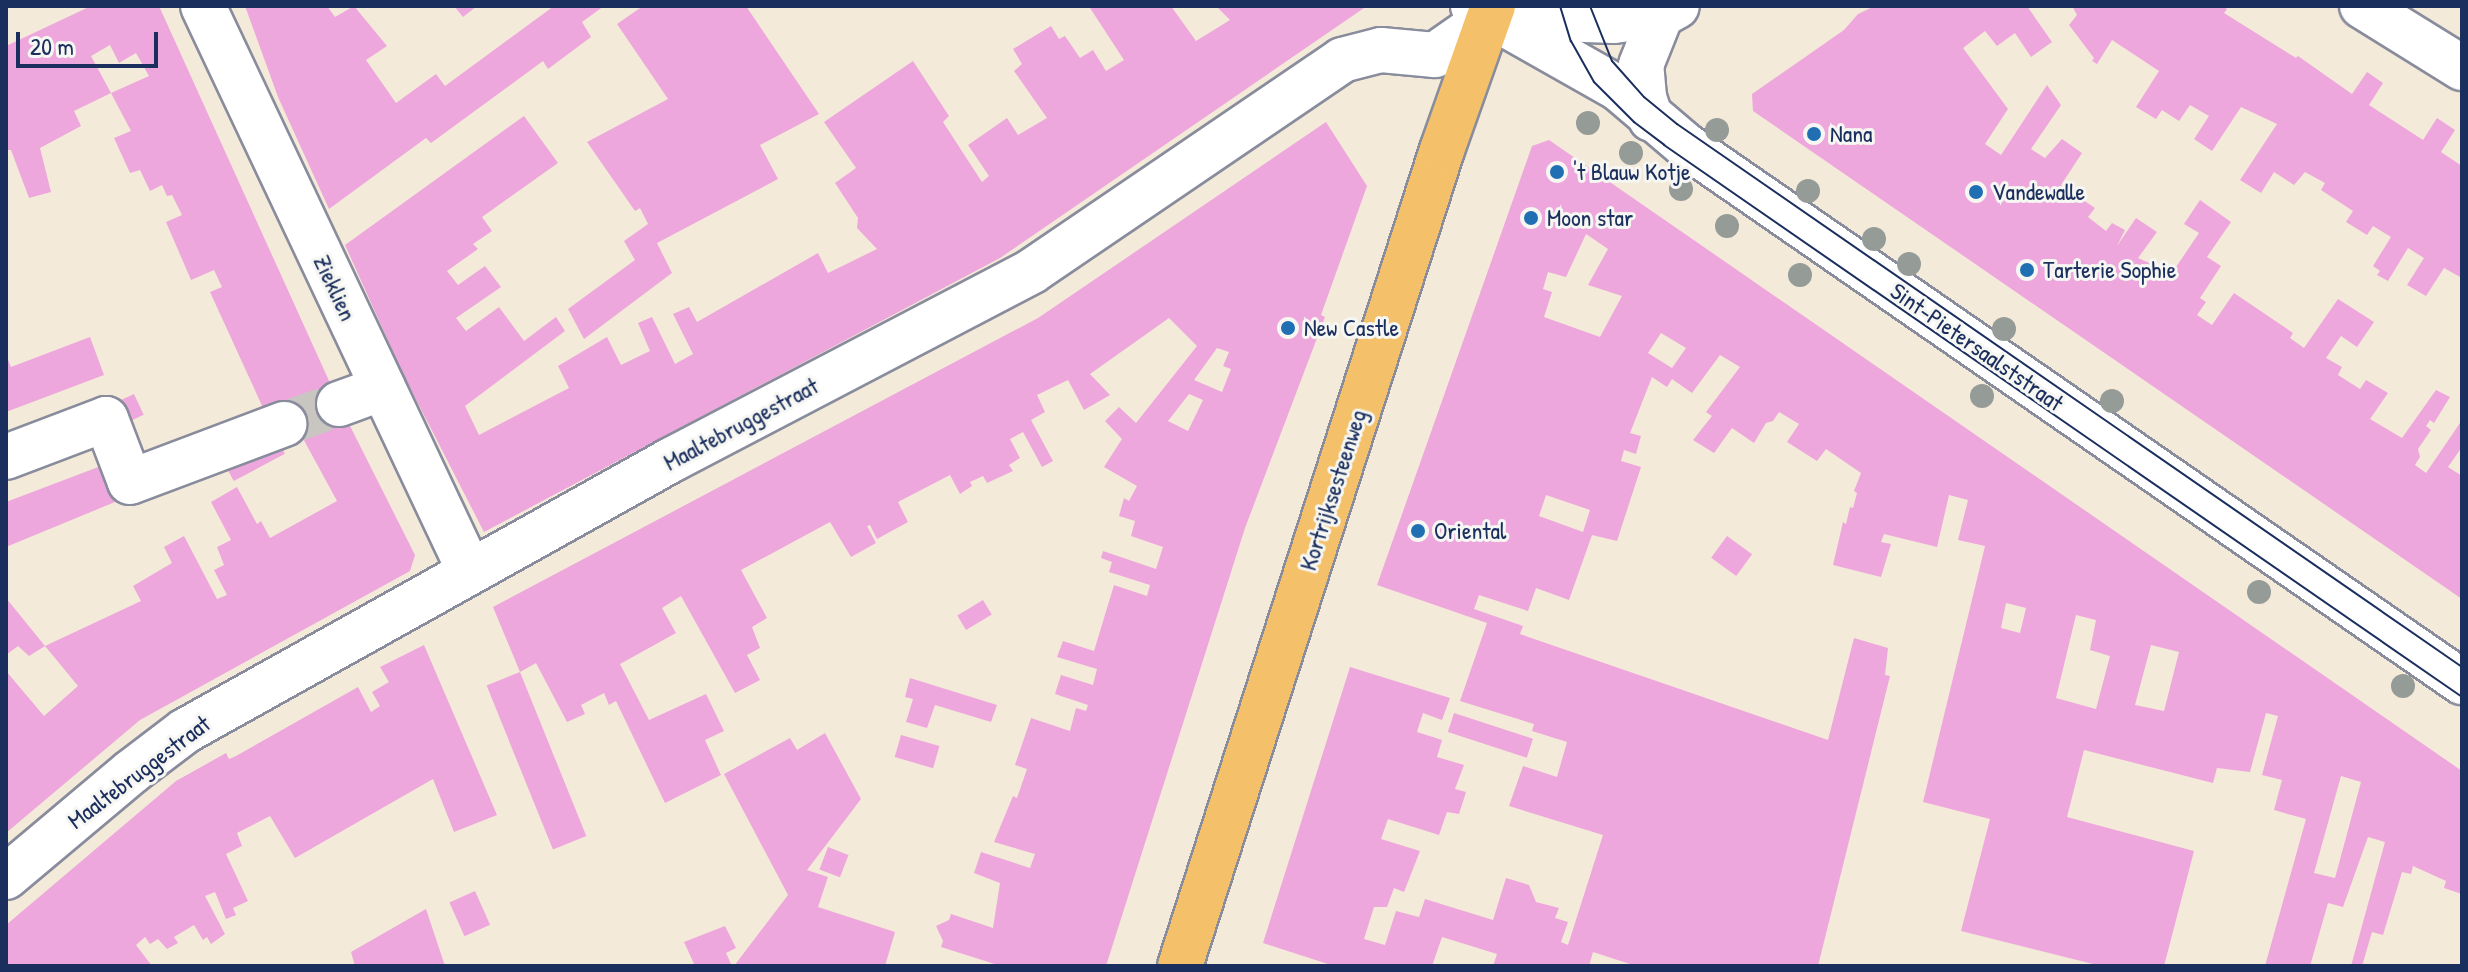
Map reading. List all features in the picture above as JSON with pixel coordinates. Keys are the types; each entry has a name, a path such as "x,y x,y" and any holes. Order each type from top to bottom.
{"main road":[{"name":"Kortrijksesteenweg","path":"1180,966 1446,140 1496,9"}],"street":[{"name":"Zieklien","path":"203,6 469,570"},
{"path":"2362,6 2462,68"},
{"path":"1496,9 1593,22 1669,10"},
{"name":"Sint-Pietersaalststraat","path":"1496,9 1594,72 1651,119 2462,682"},
{"name":"Maaltebruggestraat","path":"6,877 185,731 469,570 1032,271 1342,60 1381,50 1435,55 1496,9"},
{"path":"1651,119 1644,97 1641,65 1669,10"},
{"path":"339,404 383,388"},
{"path":"6,457 106,419 130,482 284,424"}],"building":[{"path":"91,6 159,6 345,416 415,555 410,571 140,720 6,833 6,671 44,716 78,686 45,646 141,601 133,586 172,563 164,547 184,536 217,599 227,595 214,570 224,565 217,547 231,540 211,502 237,487 257,524 261,521 270,538 337,501 300,433 269,421 210,292 222,287 214,270 191,280 166,222 182,215 172,195 167,196 162,185 150,191 140,170 130,173 114,138 131,131 111,93 74,111 81,126 40,148 51,192 29,198 11,150 6,150 6,46","holes":["110,45 119,63 136,53 149,76 111,93 91,56"]},
{"path":"245,6 327,6 335,17 354,6 387,46 366,60 396,103 436,74 445,86 554,6 604,6 582,22 591,37 548,69 543,61 431,143 426,138 329,209 278,97"},
{"path":"454,6 477,6 463,17"},
{"path":"643,6 746,6 819,114 760,145 778,179 657,243 672,273 584,339 568,309 635,260 624,241 648,224 640,208 635,211 587,142 668,99 617,24"},
{"path":"1171,6 1196,41 1230,20 1216,6 1367,6 1000,258 484,532 404,376 345,245 524,116 558,163 482,217 492,231 473,244 478,249 447,271 458,285 485,266 501,287 456,318 466,331 499,307 524,341 556,317 565,331 465,406 479,435 569,388 558,366 607,337 621,365 650,351 638,323 652,317 675,364 693,354 673,314 689,307 697,322 818,253 828,273 877,249 857,228 858,218 835,183 856,168 824,122 913,61 949,116 943,122 982,182 989,176 968,145 1007,118 1018,135 1047,118 1014,71 1022,64 1013,49 1051,26 1059,39 1065,36 1080,58 1093,50 1106,71 1124,60 1090,8"},
{"path":"1875,6 2027,6 2052,42 2031,57 2015,33 1997,46 1985,31 1963,48 2008,109 1985,144 2001,155 2047,85 2061,105 2031,149 2045,158 2062,139 2082,153 2061,185 2095,208 2088,217 2106,231 2112,223 2125,230 2117,246 2136,218 2157,232 2138,258 2172,273 2199,233 2184,224 2200,200 2231,222 2207,257 2221,266 2200,298 2206,302 2197,315 2212,325 2234,293 2293,333 2290,338 2304,348 2338,299 2374,322 2357,347 2341,336 2326,358 2342,367 2338,375 2360,389 2366,380 2388,393 2370,419 2402,438 2436,390 2450,397 2434,423 2430,420 2426,426 2431,430 2418,449 2420,457 2415,465 2426,473 2462,420 2462,447 2448,467 2462,476 2462,599 1753,111 1752,94 1844,30 1858,14"},
{"path":"2072,6 2222,6 2227,9 2224,13 2296,58 2298,56 2352,94 2367,72 2383,83 2369,105 2423,140 2437,118 2455,130 2441,152 2462,166 2462,278 2444,268 2426,296 2407,285 2424,258 2408,248 2388,281 2377,275 2380,271 2373,266 2391,237 2373,226 2367,235 2346,222 2353,211 2321,190 2325,183 2305,172 2294,185 2274,172 2261,193 2240,180 2277,124 2241,107 2212,151 2194,139 2209,116 2190,105 2179,121 2162,110 2156,119 2136,107 2159,71 2112,40 2097,64 2092,61 2094,58 2069,25 2077,15"},
{"path":"1326,122 1367,186 1321,315 1325,317 1245,528 1106,966 1001,966 941,947 943,941 936,926 949,920 951,914 993,928 1000,883 974,873 981,852 1030,868 1035,854 994,842 1013,796 1017,798 1027,769 1015,765 1031,718 1070,731 1076,708 1086,711 1088,705 1055,694 1061,675 1093,685 1097,669 1057,657 1063,641 1094,651 1114,585 1147,596 1150,585 1109,572 1112,562 1101,558 1103,551 1156,569 1163,547 1131,536 1135,521 1119,516 1124,498 1129,501 1137,486 1104,467 1122,439 1105,421 1119,407 1136,423 1197,346 1169,318 1090,374 1110,395 1084,410 1068,380 1037,395 1045,412 1031,420 1053,461 1042,467 1023,432 1010,439 1020,458 1009,465 1013,471 987,483 983,476 970,482 972,486 960,494 950,475 898,502 908,522 877,539 870,525 867,526 876,543 851,557 830,522 741,570 767,618 752,627 760,648 747,655 760,680 735,693 681,596 662,608 676,633 620,664 649,720 706,694 724,731 705,740 721,775 665,803 616,701 609,705 604,693 581,705 585,714 567,722 536,663 520,672 493,607 1038,318","holes":["1217,348 1229,352 1223,366 1231,369 1222,392 1194,380","1189,394 1203,400 1188,431 1168,421"]},
{"path":"1549,140 2462,771 2462,894 2444,888 2446,881 2413,866 2411,874 2402,872 2383,935 2372,932 2362,966 2351,966 2385,842 2368,837 2343,907 2328,903 2310,966 2265,966 2306,819 2274,810 2282,780 2262,775 2278,716 2266,713 2250,772 2217,768 2213,783 2084,750 2067,817 2194,851 2164,966 2101,966 1961,931 1990,819 1923,802 1985,546 1958,540 1968,500 1949,495 1937,547 1884,534 1881,542 1891,544 1881,577 1833,565 1843,522 1846,524 1850,507 1853,508 1857,493 1854,491 1861,473 1826,449 1817,461 1787,442 1799,424 1779,412 1773,421 1766,423 1754,443 1732,428 1714,453 1693,440 1712,416 1706,412 1740,367 1720,355 1692,393 1672,379 1667,387 1652,377 1630,433 1641,436 1636,454 1624,450 1621,461 1641,467 1617,541 1592,535 1569,600 1536,588 1528,611 1479,595 1474,609 1523,626 1520,634 1828,740 1854,638 1888,648 1885,675 1890,676 1818,966 1636,966 1593,952 1589,966 1493,966 1497,954 1442,937 1432,966 1334,966 1263,943 1350,667 1450,698 1442,720 1423,713 1417,732 1442,740 1437,757 1464,765 1455,789 1466,792 1459,814 1447,812 1439,835 1388,819 1381,839 1420,851 1404,892 1394,888 1387,907 1374,907 1364,939 1385,945 1396,911 1419,917 1425,899 1493,920 1506,878 1529,885 1536,902 1559,908 1555,918 1568,922 1561,942 1568,945 1603,835 1509,806 1523,766 1557,777 1567,742 1532,731 1534,724 1460,701 1487,623 1377,585 1532,146","holes":["1586,234 1608,249 1588,285 1622,296 1600,337 1544,317 1552,292 1543,289 1548,272 1566,277","1661,333 1686,348 1672,368 1648,353","1546,495 1590,510 1583,532 1539,516","2006,603 2026,608 2020,633 2001,628","2076,615 2096,620 2090,650 2110,656 2096,709 2056,698","2151,645 2179,652 2164,711 2135,705","2341,776 2361,782 2335,878 2314,873"]},
{"path":"90,337 104,375 6,412 6,355 11,367"},
{"path":"134,394 144,415 127,423 117,402"},
{"path":"276,437 285,454 234,481 225,464"},
{"path":"101,466 115,502 6,547 6,502"},
{"path":"1727,536 1752,554 1736,576 1711,558"},
{"path":"6,598 45,646 29,656 18,646 6,655"},
{"path":"983,600 992,615 966,630 957,615"},
{"path":"424,645 497,815 454,832 433,779 295,858 270,816 237,833 242,846 226,854 248,901 233,908 236,915 226,919 215,892 205,896 225,934 211,944 207,937 203,940 194,925 174,937 178,943 167,949 158,939 150,944 145,937 136,945 152,966 6,966 6,925 176,781 226,753 229,759 236,756 358,687 371,712 380,706 372,692 389,682 380,667"},
{"path":"520,672 586,836 553,850 487,685"},
{"path":"910,678 997,705 991,722 935,705 927,728 906,722 913,699 905,697"},
{"path":"1454,713 1533,739 1527,758 1448,732"},
{"path":"825,733 861,799 807,870 828,877 818,907 895,932 885,966 734,966 788,895 724,774 790,738 797,750"},
{"path":"901,735 939,746 933,768 895,757"},
{"path":"828,847 849,855 840,877 819,869"},
{"path":"475,891 490,925 464,936 449,902"},
{"path":"426,909 445,966 355,966 351,952"},
{"path":"725,926 736,948 726,953 732,966 695,966 684,942"}],"tunnel":[{"path":"284,424 339,404"}],"tram line":[{"path":"1560,6 1571,41 1594,82 1634,122 1664,145 2462,697"},
{"path":"1590,6 1612,61 1644,97 1677,124 2462,667"}],"place":[{"name":"Nana","path":"1814,134"},
{"name":"'t Blauw Kotje","path":"1557,172"},
{"name":"Vandewalle","path":"1976,192"},
{"name":"Moon star","path":"1531,218"},
{"name":"Tarterie Sophie","path":"2027,270"},
{"name":"New Castle","path":"1288,328"},
{"name":"Oriental","path":"1418,531"}]}
